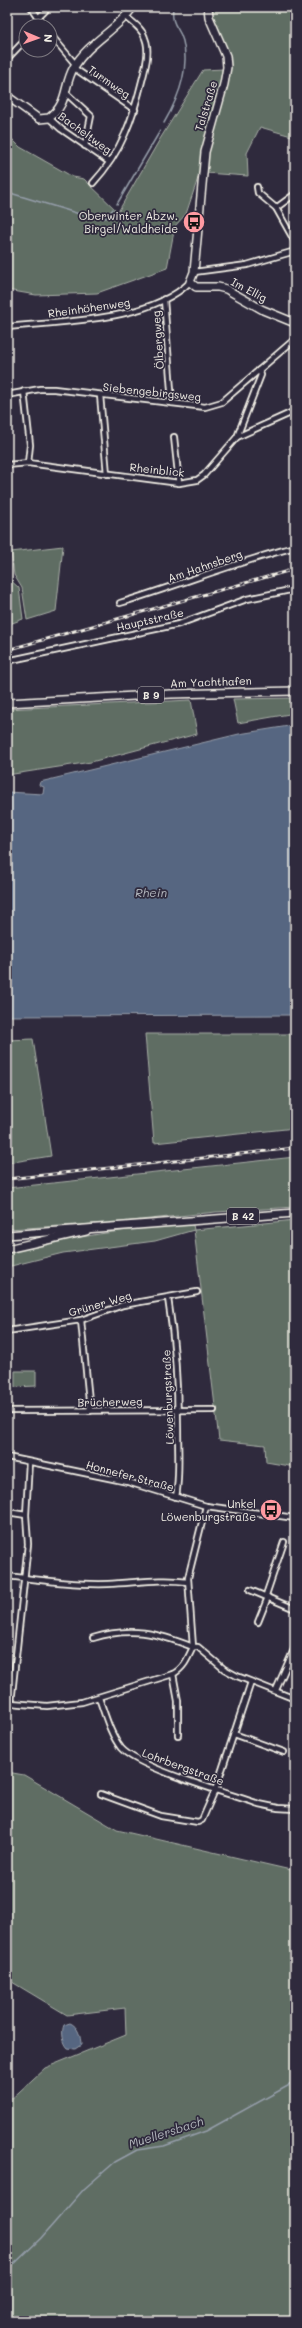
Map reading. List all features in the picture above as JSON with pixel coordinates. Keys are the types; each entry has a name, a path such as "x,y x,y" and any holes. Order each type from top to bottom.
{"main road":[{"path":"7,96 39,119 49,118 62,106 75,66 86,51 133,7"},
{"name":"Talstraße","path":"194,272 205,152 224,84 227,67 226,56 209,17 208,7"},
{"path":"190,282 194,272"},
{"name":"Im Ellig","path":"190,282 196,287 218,287 226,290 263,310 295,323"},
{"name":"Am Yachthafen","path":"7,702 171,694 295,691"},
{"name":"B 42","path":"7,1235 295,1213"},
{"path":"7,1249 82,1233 92,1228"}],"street":[{"path":"31,7 38,18 49,7"},
{"path":"93,183 109,162 131,123 146,62 148,45 139,28 125,16"},
{"name":"Turmweg","path":"58,44 75,66 135,110"},
{"path":"7,59 18,47"},
{"path":"66,94 91,116 85,146"},
{"name":"Bacheltweg","path":"49,118 85,146 109,162"},
{"path":"257,187 258,193 276,208 295,242"},
{"path":"276,208 295,194"},
{"path":"194,272 247,264 295,251"},
{"name":"Rheinhöhenweg","path":"7,327 128,314 164,300 190,282"},
{"name":"Ölbergweg","path":"164,300 172,403"},
{"name":"Siebengebirgsweg","path":"7,395 24,391 54,389 172,403 212,406 222,402 295,339"},
{"name":"Rheinblick","path":"7,465 28,464 179,483 197,480 204,475 237,437 261,375 259,370"},
{"path":"24,391 30,445 28,464"},
{"path":"100,395 107,474"},
{"path":"237,437 295,411"},
{"path":"174,437 179,483"},
{"name":"Am Hahnsberg","path":"120,603 295,547"},
{"name":"Hauptstraße","path":"7,662 179,624 247,599 295,589"},
{"name":"Grüner Weg","path":"7,1331 81,1320 123,1305 197,1292"},
{"name":"Löwenburgstraße","path":"168,1298 176,1356 179,1478 176,1497"},
{"path":"81,1320 90,1411"},
{"name":"Brücherweg","path":"7,1411 214,1410"},
{"name":"Honnefer Straße","path":"7,1457 128,1482 206,1506 295,1518"},
{"path":"29,1462 26,1515 28,1544 9,1704 65,1705 100,1698 173,1674 180,1670 186,1662 193,1647 188,1582 206,1506"},
{"path":"7,1512 26,1515"},
{"path":"258,1622 284,1542"},
{"path":"7,1576 78,1584 107,1584 173,1580 188,1582"},
{"path":"250,1590 295,1609"},
{"path":"93,1638 103,1635 146,1632 164,1636 204,1651 224,1669 251,1682 276,1690 295,1699"},
{"path":"276,1690 295,1647"},
{"path":"173,1674 178,1701 178,1735"},
{"path":"101,1794 161,1816 200,1822 208,1809 216,1788 251,1682"},
{"name":"Lohrbergstraße","path":"100,1698 113,1734 127,1753 138,1761 259,1804 278,1808 295,1809"},
{"path":"234,1734 284,1752"}],"green space":[{"path":"210,7 295,7 295,137 260,127 247,153 248,176 205,173 209,145 230,70"},
{"path":"224,69 206,136 200,172 186,214 175,226 167,268 97,293 36,295 7,290 7,134 20,147 73,177 84,179 118,212 160,139 203,70"},
{"path":"63,546 56,611 27,620 22,588 14,575 11,552"},
{"path":"7,577 19,588 23,619 7,625"},
{"path":"295,698 295,713 238,723 233,699"},
{"path":"191,700 197,734 91,762 7,775 7,709"},
{"path":"145,1034 295,1034 295,1128 154,1143"},
{"path":"33,1039 51,1156 7,1163 7,1040"},
{"path":"295,1157 295,1207 216,1212 112,1223 7,1229 7,1188"},
{"path":"295,1220 295,1467 266,1462 265,1445 219,1440 194,1230"},
{"path":"193,1225 194,1230 155,1241 63,1253 7,1267 7,1252 53,1242 99,1234 169,1226"},
{"path":"15,1371 36,1371 36,1386 15,1387"},
{"path":"7,1772 24,1775 117,1830 295,1871 295,2321 7,2321 7,2103 45,2068 126,2035 125,2008 67,2015 7,1979"}],"water":[{"name":"Rhein","path":"295,725 295,1015 7,1016 7,792 43,794 44,787 39,785 40,782 239,734"},
{"path":"70,2023 77,2029 80,2039 81,2045 75,2049 68,2048 63,2037 64,2025"}],"waterway":[{"path":"164,123 178,94 184,73 185,62 183,41 173,19 173,7"},
{"path":"117,204 160,131"},
{"path":"7,192 86,216 106,218 113,209"},
{"name":"Muellersbach","path":"7,2271 41,2238 84,2189 115,2162 137,2150 164,2146 206,2131 295,2082"}],"railway":[{"path":"7,650 295,569"},
{"path":"7,1179 295,1148"}],"place":[{"name":"Oberwinter Abzw. Birgel/Waldheide","path":"194,222"},
{"name":"Unkel Löwenburgstraße","path":"271,1510"}]}
